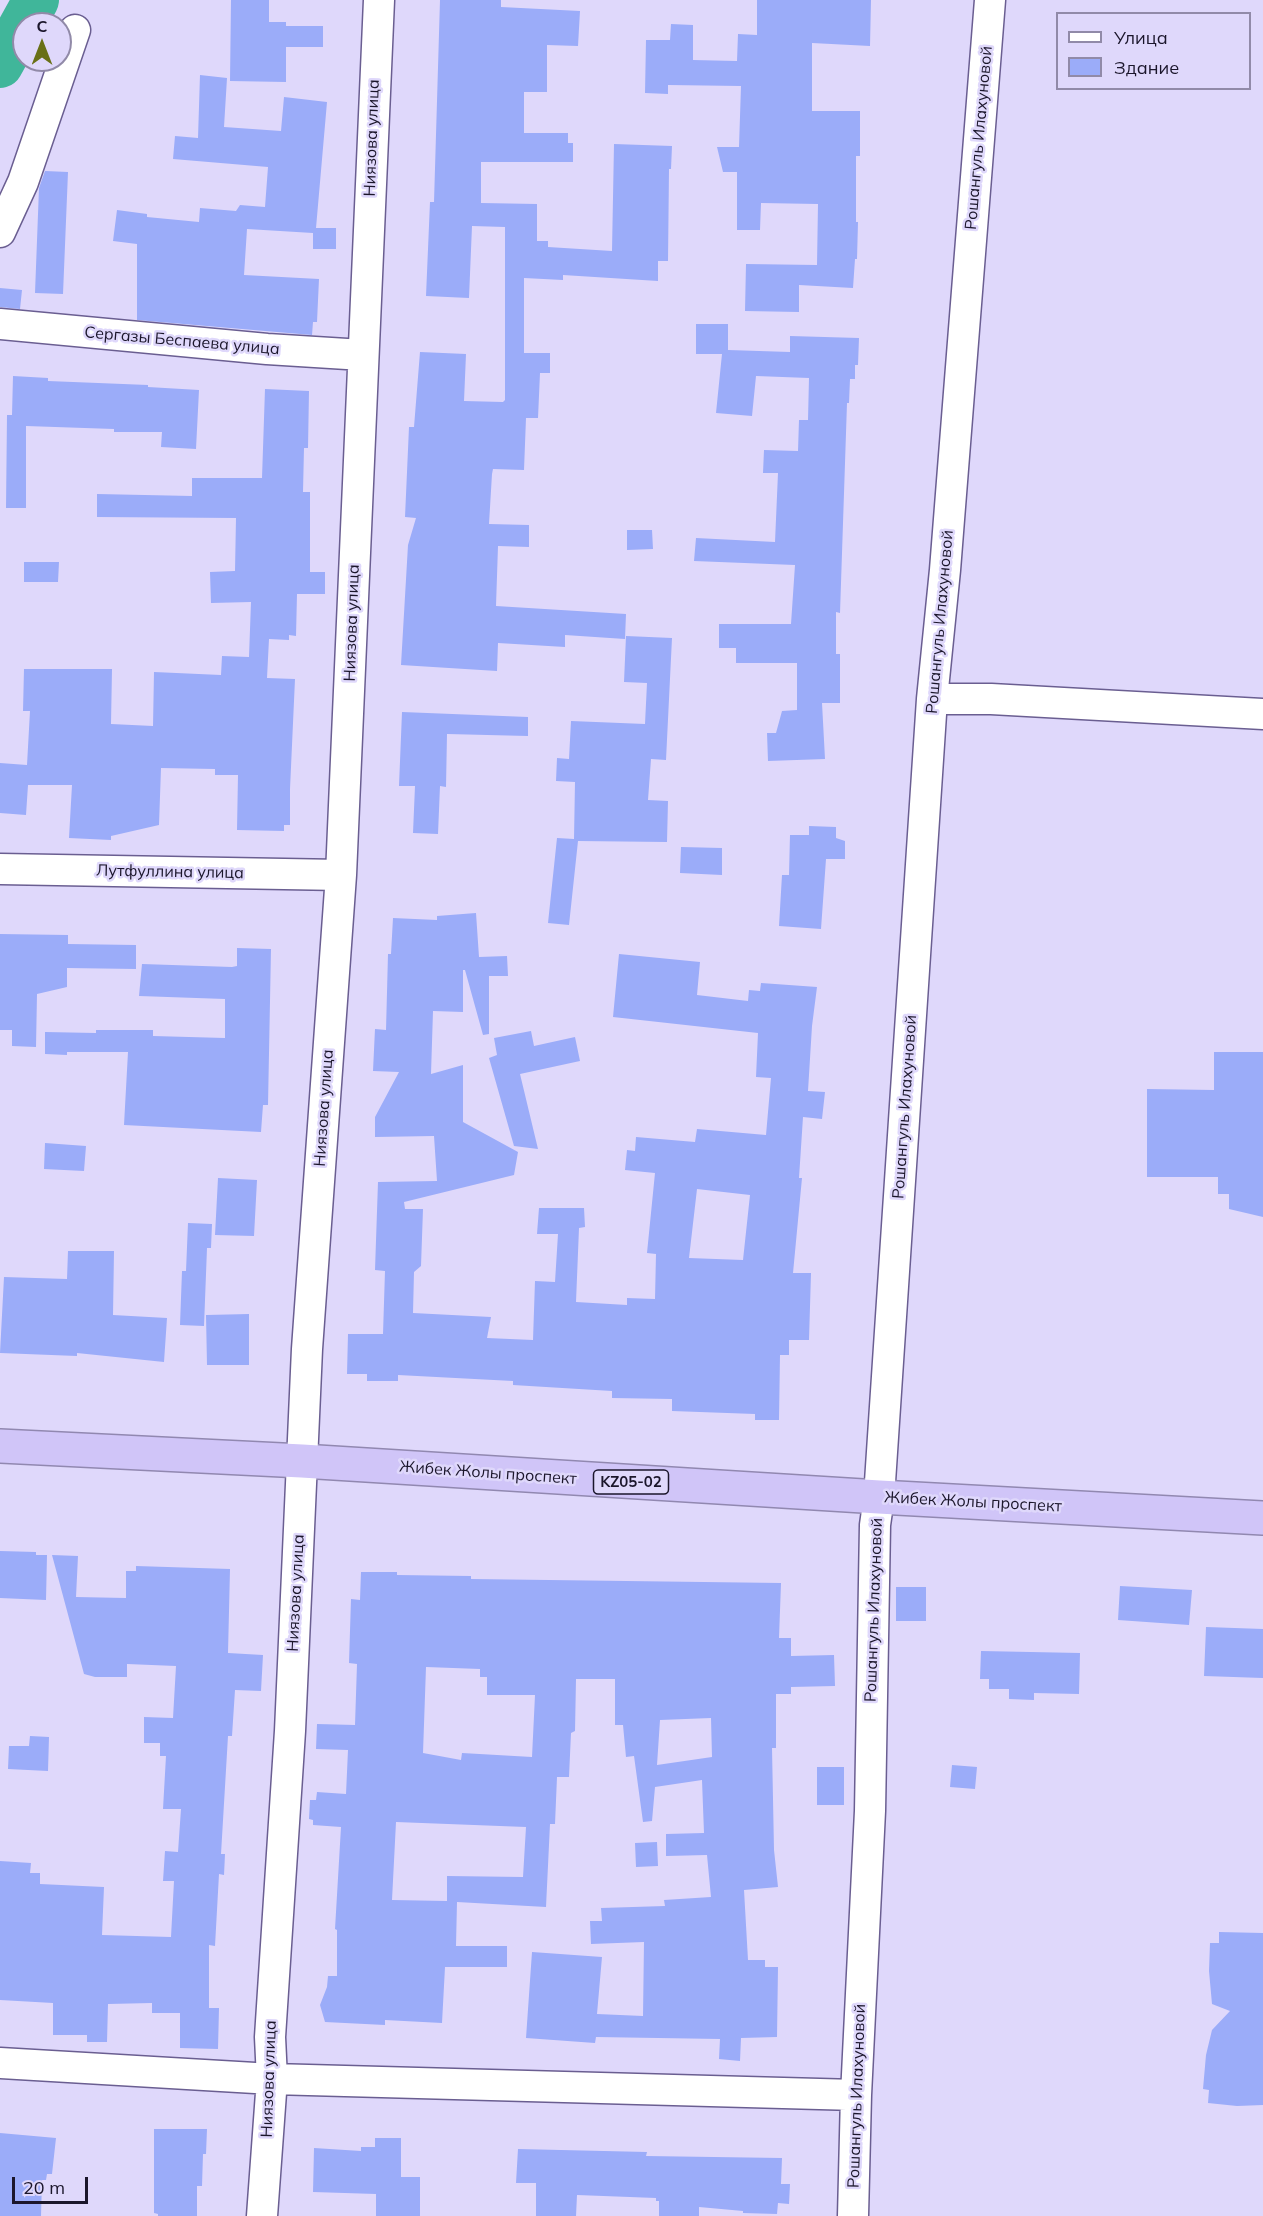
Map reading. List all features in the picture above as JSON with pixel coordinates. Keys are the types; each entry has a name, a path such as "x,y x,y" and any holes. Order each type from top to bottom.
{"highway":[{"name":"Жибек Жолы проспект","path":"0,1446 302,1461 1263,1518"}],"street":[{"name":"Ниязова улица","path":"262,2216 272,2079 270,2037 290,1731 308,1337 341,875 379,0"},
{"name":"Рошангуль Илахуновой","path":"853,2216 856,2095 870,1811 875,1525 879,1497 932,699 945,570 990,0"},
{"path":"0,232 23,182 75,30"},
{"name":"Сергазы Беспаева улица","path":"0,324 267,349 363,355"},
{"path":"932,699 992,699 1263,714"},
{"name":"Лутфуллина улица","path":"0,869 341,875"},
{"path":"0,2063 272,2079 856,2095"}],"building":[{"path":"231,0 269,0 269,22 286,22 286,26 323,26 323,47 286,47 286,82 230,81"},
{"path":"440,0 501,0 501,7 580,11 578,46 547,45 547,92 524,92 524,133 568,133 568,143 573,143 573,162 481,162 481,203 537,204 537,241 548,241 548,247 612,251 614,144 672,146 671,169 669,169 668,261 658,261 658,281 563,275 563,280 524,278 524,353 550,353 550,373 540,373 538,418 526,418 524,470 493,469 492,474 489,524 529,525 529,547 498,546 496,606 626,614 625,639 565,635 565,647 498,643 497,671 401,665 408,545 416,518 405,517 409,427 414,427 420,352 466,354 464,401 503,402 505,400 505,227 472,226 469,298 426,296 430,202 434,202"},
{"path":"757,0 871,0 870,46 812,43 812,111 860,111 860,156 856,156 857,259 855,259 853,288 799,285 799,312 745,311 746,264 817,265 818,204 761,203 760,230 737,230 737,172 723,172 717,147 739,147 741,86 668,85 668,94 645,93 646,40 670,40 671,24 693,25 693,60 737,61 738,34 757,35"},
{"path":"200,75 227,78 224,127 281,131 284,97 327,102 316,228 336,228 336,249 313,249 313,233 247,229 244,275 319,279 317,322 313,322 312,335 137,320 137,244 113,241 117,210 147,214 147,217 199,222 200,208 236,211 240,205 265,207 268,167 173,159 175,136 198,138"},
{"path":"45,171 68,172 63,294 35,293 39,188"},
{"path":"0,288 22,290 20,309 0,307"},
{"path":"696,324 728,324 728,350 790,352 790,336 859,338 858,365 855,365 855,379 850,379 849,403 847,403 840,613 836,612 836,654 840,654 840,703 822,703 825,759 768,761 767,733 776,733 782,711 797,710 797,663 736,663 736,648 719,648 719,624 791,624 795,565 694,561 696,538 775,542 778,473 763,473 764,450 798,451 799,420 808,420 809,378 756,376 752,416 716,413 722,354 696,354"},
{"path":"13,376 48,378 48,381 148,385 148,387 199,390 196,449 161,447 162,432 114,432 114,429 26,426 26,508 6,508 7,415 12,415"},
{"path":"265,389 309,391 308,448 304,448 303,492 310,492 310,572 325,572 325,594 297,594 296,636 289,635 289,640 269,639 267,678 295,679 290,825 284,825 284,831 237,830 238,775 215,775 215,769 161,768 159,825 111,836 111,840 69,838 72,785 28,785 26,815 0,813 0,763 27,765 30,711 23,711 24,669 112,669 111,724 153,726 154,672 221,675 222,656 249,657 251,602 211,603 210,572 235,571 236,518 97,517 97,494 192,496 192,478 262,478"},
{"path":"627,530 652,530 653,549 627,550"},
{"path":"24,562 59,562 58,582 24,582"},
{"path":"626,636 672,638 666,760 651,759 648,800 668,801 667,842 578,841 569,925 548,923 557,838 574,839 575,782 556,781 557,758 569,759 571,721 645,724 647,683 624,682"},
{"path":"402,712 528,717 528,736 447,734 446,787 440,786 438,834 413,833 415,786 399,786"},
{"path":"809,826 836,827 836,838 845,841 845,859 826,859 821,929 779,926 782,875 789,875 790,835 809,835"},
{"path":"681,847 722,848 722,875 680,873"},
{"path":"476,913 479,957 507,956 508,976 489,976 489,1034 483,1035 465,970 463,970 463,1012 433,1011 431,1074 463,1065 463,1122 518,1152 514,1175 404,1202 405,1209 423,1209 421,1266 414,1272 413,1313 491,1317 487,1338 533,1340 535,1281 555,1282 558,1234 537,1234 539,1208 584,1208 585,1227 579,1228 576,1302 627,1305 627,1298 655,1299 656,1254 647,1253 655,1173 625,1170 627,1150 635,1151 636,1137 695,1142 697,1129 766,1135 771,1078 756,1077 758,1033 613,1017 619,954 700,962 697,995 748,1001 749,990 760,991 761,983 817,987 808,1091 825,1092 822,1119 803,1117 799,1178 802,1178 793,1273 811,1273 809,1340 789,1340 789,1355 780,1355 779,1420 755,1420 755,1414 672,1411 672,1399 612,1398 612,1391 513,1385 513,1381 398,1375 398,1381 367,1381 367,1374 347,1374 348,1334 383,1334 385,1271 375,1270 378,1182 437,1181 434,1136 375,1137 375,1117 399,1072 373,1071 375,1029 386,1030 388,954 391,954 393,918 437,920 437,916","holes":["697,1189 750,1195 743,1260 689,1258"]},
{"path":"0,934 68,935 68,944 136,945 136,969 67,968 67,987 37,994 36,1047 12,1046 12,1030 0,1030"},
{"path":"237,948 271,949 268,1105 263,1105 261,1132 124,1125 128,1052 45,1054 45,1032 96,1033 96,1030 153,1030 153,1036 225,1038 225,999 139,996 142,964 232,967 237,966"},
{"path":"531,1031 534,1046 575,1037 580,1061 520,1074 538,1149 514,1146 489,1058 497,1055 494,1038"},
{"path":"1214,1052 1263,1052 1263,1217 1229,1209 1229,1194 1218,1194 1218,1177 1147,1177 1147,1089 1214,1090"},
{"path":"45,1143 86,1146 84,1171 44,1169"},
{"path":"218,1178 257,1180 254,1236 215,1235"},
{"path":"188,1223 212,1224 211,1248 207,1248 204,1326 180,1325 182,1271 186,1271"},
{"path":"68,1251 114,1251 113,1315 167,1318 164,1362 77,1353 77,1356 0,1353 4,1277 67,1279"},
{"path":"249,1314 249,1365 207,1365 206,1315"},
{"path":"0,1551 36,1552 36,1555 47,1555 46,1600 0,1598"},
{"path":"52,1555 78,1556 76,1597 126,1598 126,1571 136,1571 136,1566 230,1569 228,1653 263,1655 261,1691 235,1690 232,1736 228,1736 221,1854 225,1854 224,1875 219,1874 215,1946 209,1945 209,2008 219,2008 218,2049 180,2048 180,2013 152,2013 152,2003 108,2004 107,2042 87,2042 87,2035 53,2035 53,2003 0,2000 0,1861 31,1863 30,1873 40,1873 40,1884 104,1887 102,1935 171,1937 174,1881 163,1881 165,1851 178,1852 181,1809 163,1809 166,1756 160,1756 160,1743 144,1743 144,1717 173,1718 176,1666 127,1664 127,1677 95,1677 84,1674"},
{"path":"361,1572 471,1576 471,1579 781,1583 779,1638 791,1638 791,1656 834,1655 835,1686 791,1687 791,1694 776,1694 776,1748 772,1748 774,1850 778,1887 744,1890 748,1960 765,1960 765,1967 778,1967 777,2037 741,2038 740,2061 719,2059 720,2039 596,2037 595,2043 526,2038 532,1952 602,1957 597,2014 643,2016 644,1942 591,1944 590,1921 602,1921 601,1908 665,1906 664,1900 711,1897 707,1855 666,1856 666,1834 704,1833 702,1780 655,1787 652,1821 643,1822 634,1756 626,1757 623,1725 615,1725 615,1679 576,1679 575,1731 571,1733 569,1777 557,1777 555,1824 550,1824 546,1907 457,1902 456,1946 507,1946 507,1967 445,1967 442,2023 385,2020 385,2025 325,2022 320,2005 327,1987 328,1976 337,1976 337,1930 335,1929 341,1827 313,1825 313,1820 309,1819 310,1800 316,1800 317,1792 346,1794 348,1750 316,1749 317,1724 355,1725 357,1664 349,1663 351,1599 360,1600","holes":["426,1667 480,1669 480,1677 487,1677 487,1695 535,1695 532,1757 462,1753 461,1760 423,1753","711,1718 712,1757 657,1765 660,1720","396,1822 526,1827 523,1877 447,1876 447,1901 392,1900"]},
{"path":"1120,1586 1192,1590 1189,1625 1118,1620"},
{"path":"896,1587 926,1587 926,1621 896,1621"},
{"path":"1206,1627 1263,1629 1263,1678 1204,1676"},
{"path":"981,1651 1080,1653 1079,1694 1034,1693 1034,1700 1009,1699 1009,1689 989,1689 989,1679 980,1679"},
{"path":"30,1736 49,1737 48,1771 8,1769 9,1746 29,1746"},
{"path":"952,1765 977,1767 975,1789 950,1787"},
{"path":"817,1767 844,1767 844,1805 817,1805"},
{"path":"657,1842 658,1866 636,1867 635,1843"},
{"path":"1219,1932 1263,1933 1263,2105 1237,2106 1208,2103 1209,2090 1203,2089 1206,2055 1212,2030 1230,2011 1212,2004 1209,1971 1210,1943 1219,1943"},
{"path":"154,2129 207,2129 206,2154 203,2154 202,2186 197,2186 197,2216 158,2216 154,2213"},
{"path":"0,2133 56,2138 52,2174 47,2174 46,2180 42,2180 41,2216 0,2216"},
{"path":"375,2138 401,2138 401,2177 420,2177 420,2216 376,2216 376,2194 313,2192 314,2148 361,2151 361,2147 375,2147"},
{"path":"518,2149 647,2152 646,2156 782,2158 781,2184 790,2184 789,2204 778,2203 777,2214 743,2213 743,2211 699,2207 699,2216 659,2216 659,2201 656,2201 656,2198 577,2195 576,2216 536,2216 536,2183 516,2183"}],"waterway":[{"path":"0,65 36,0"}]}
